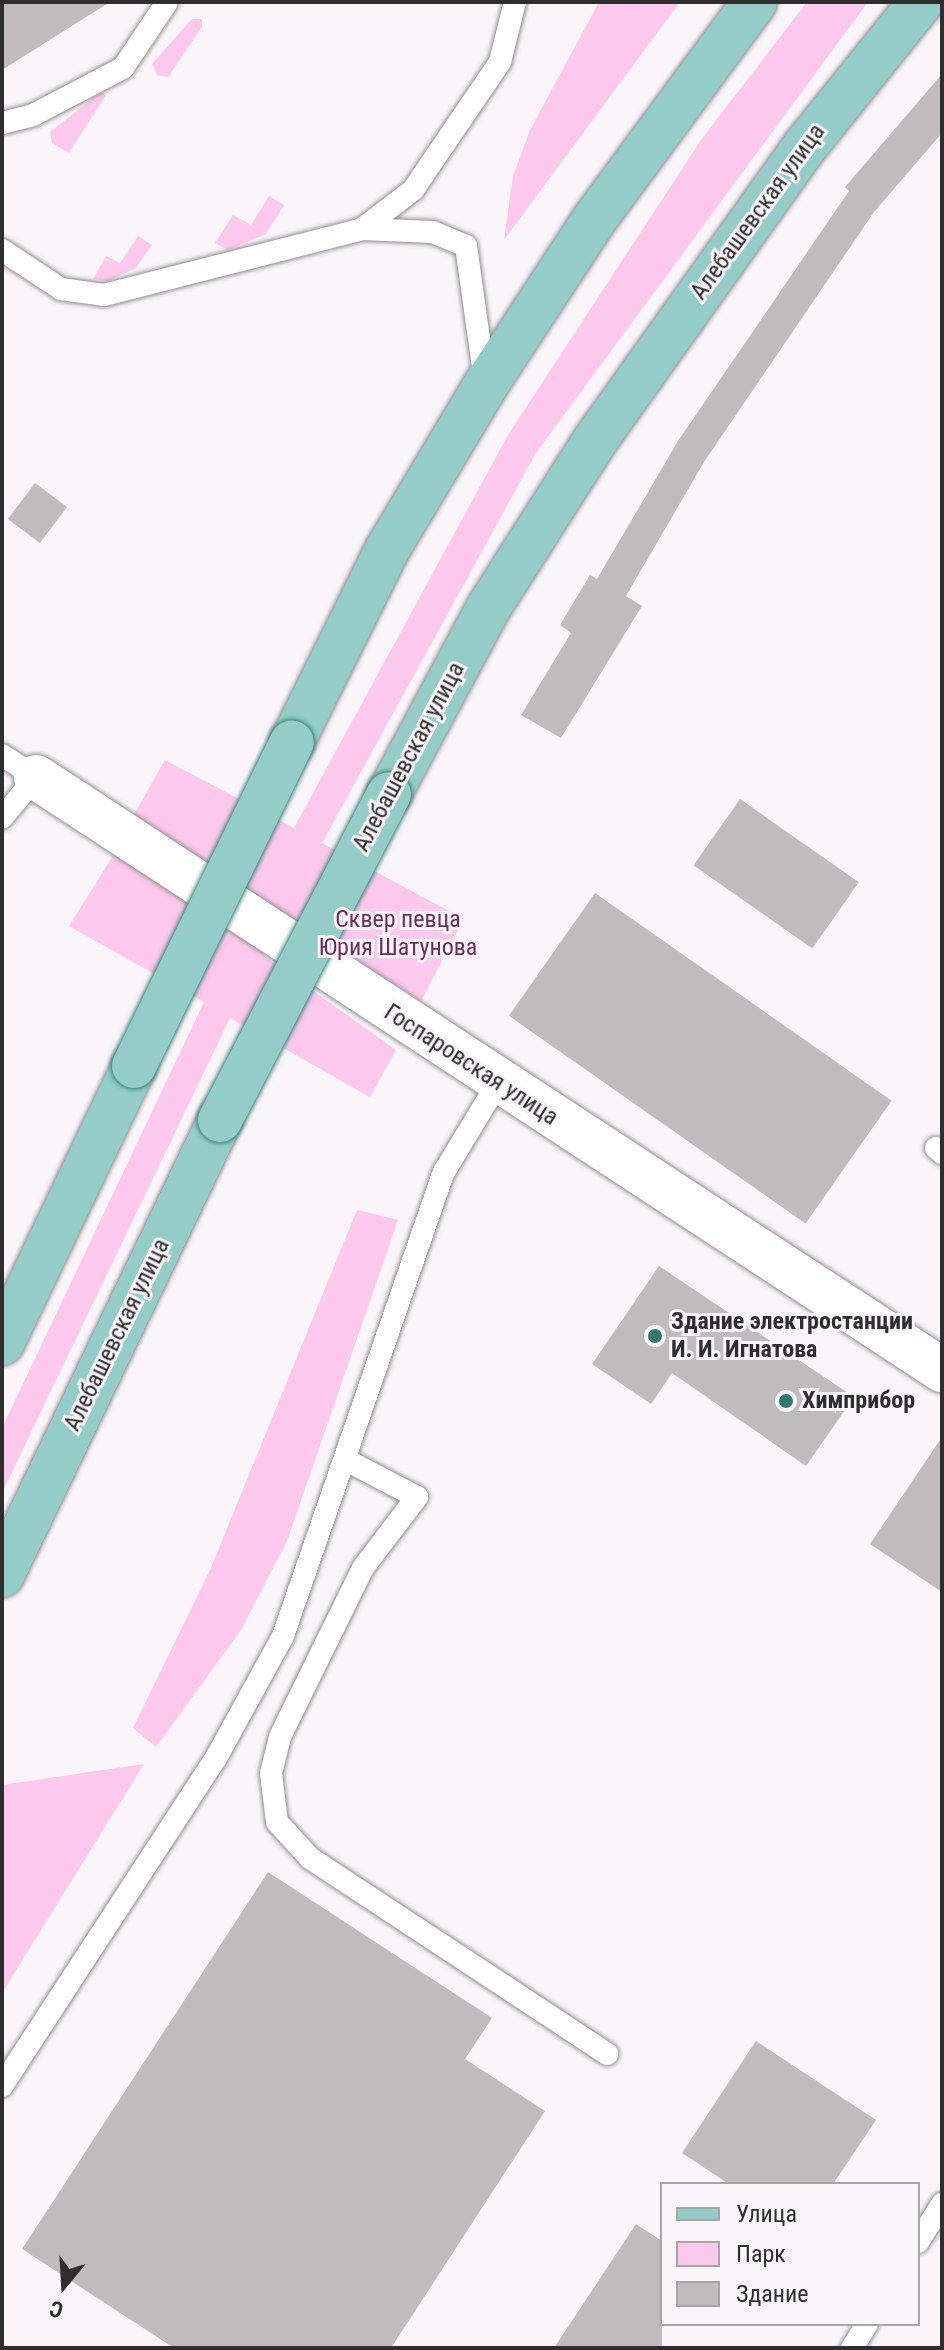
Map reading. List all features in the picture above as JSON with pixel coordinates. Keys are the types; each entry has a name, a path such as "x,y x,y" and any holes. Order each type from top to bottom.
{"main road":[{"path":"2,1343 387,550 485,386 594,220 755,2"},
{"name":"Алебашевская улица","path":"2,1575 220,1120 489,607 594,442 806,145 921,2"}],"street":[{"name":"Госпаровская улица","path":"19,766 498,1083 942,1370"}],"lane":[{"path":"2,123 33,115 123,68 167,2"},
{"path":"362,229 413,190 500,62 515,2"},
{"path":"2,250 61,289 104,295 362,229 433,232 466,246 485,386"},
{"path":"2,818 19,766"},
{"path":"2,2086 216,1758 276,1650 348,1461 444,1172 498,1083"},
{"path":"348,1461 417,1497 363,1568 280,1737 271,1773 277,1822 310,1858 607,2054"},
{"path":"920,2239 942,2204"},
{"path":"852,2348 866,2326"}],"green space":[{"path":"599,2 680,2 504,240 513,176 530,130"},
{"name":"Сквер певца Юрия Шатунова","path":"807,2 868,2 536,453 322,843 464,919 421,1001 285,915 263,955 396,1050 370,1097 230,1018 2,1493 2,1428 204,1002 69,926 116,851 238,937 258,898 132,818 165,760 294,828 508,435 701,140"},
{"path":"192,19 202,19 202,27 168,77 157,75 152,64"},
{"path":"101,92 106,95 69,153 52,143 50,132"},
{"path":"269,196 284,205 266,234 228,250 215,243 233,215 251,225"},
{"path":"138,236 152,245 136,268 108,281 93,279 106,256 120,263"},
{"path":"357,1210 398,1220 287,1541 241,1630 156,1747 133,1728 210,1570"},
{"path":"144,1764 2,1993 2,1785"}],"building":[{"path":"2,2 110,2 2,70"},
{"path":"942,74 942,133 874,212 704,462 626,596 642,606 561,738 521,715 571,633 560,625 590,575 597,579 678,441 849,191 845,187"},
{"path":"35,483 67,507 40,543 8,519"},
{"path":"740,799 859,882 812,949 694,865"},
{"path":"595,893 892,1101 805,1224 509,1016"},
{"path":"659,1266 854,1397 806,1466 672,1373 651,1404 592,1364"},
{"path":"942,1437 942,1592 870,1544"},
{"path":"268,1872 492,2018 465,2059 545,2111 391,2348 174,2348 22,2249"},
{"path":"756,2041 876,2120 834,2182 726,2182 682,2153"},
{"path":"636,2224 660,2240 662,2348 554,2348"}],"place":[{"name":"Здание электростанции И. И. Игнатова","path":"655,1336"},
{"name":"Химприбор","path":"786,1401"}]}
